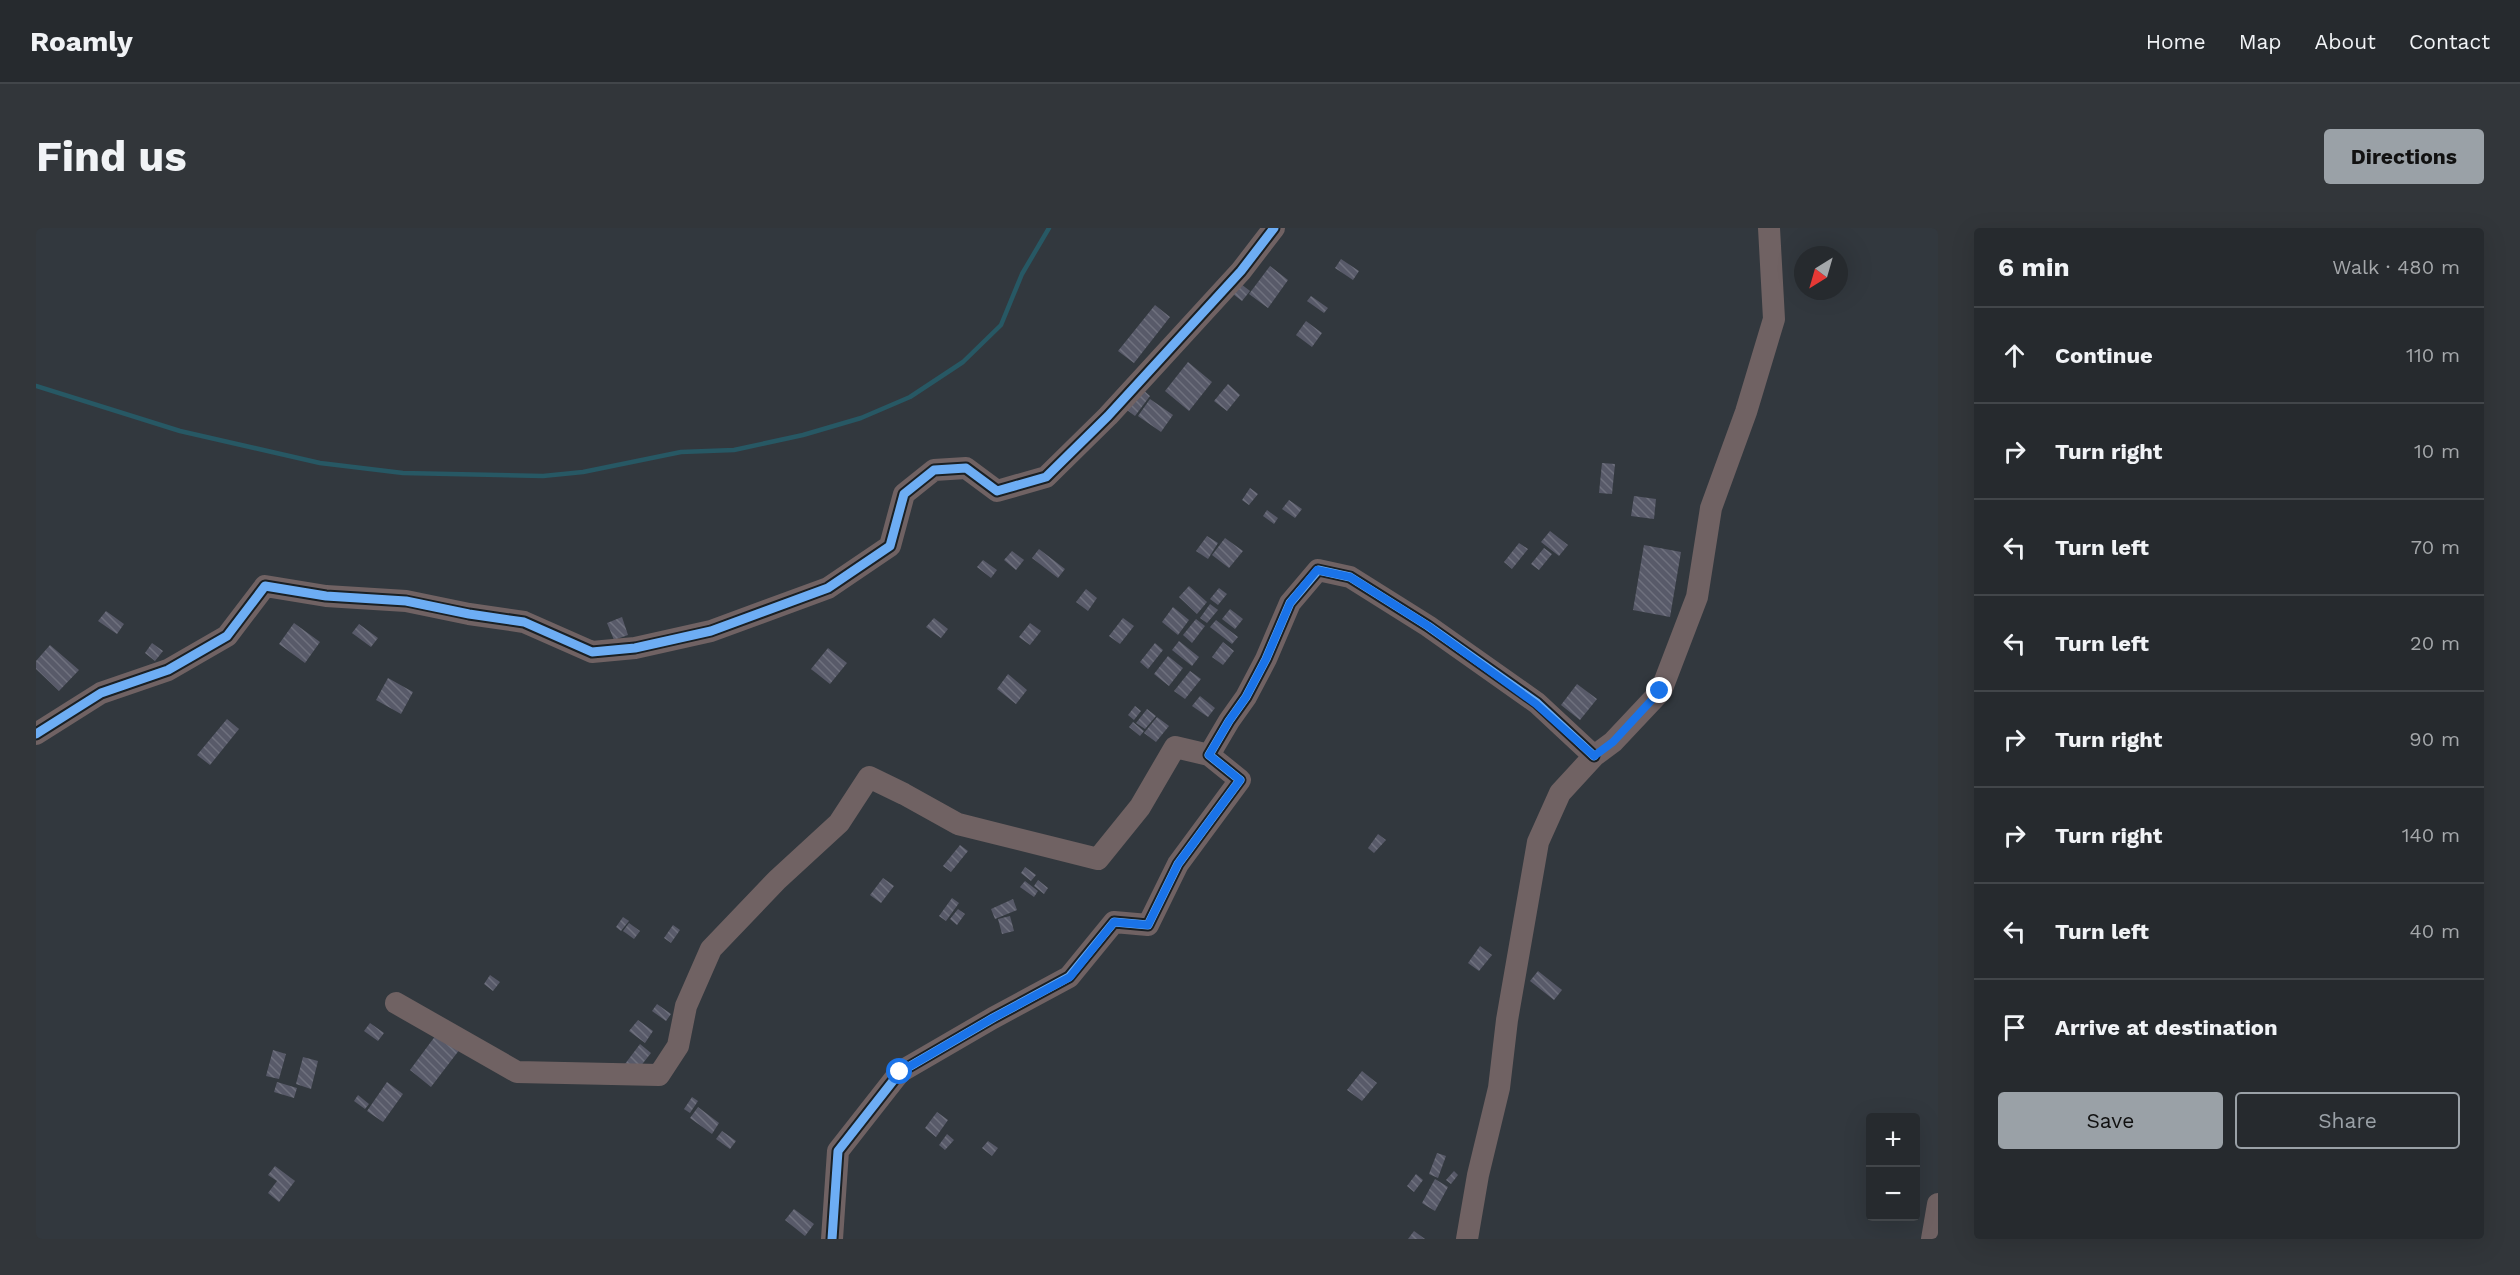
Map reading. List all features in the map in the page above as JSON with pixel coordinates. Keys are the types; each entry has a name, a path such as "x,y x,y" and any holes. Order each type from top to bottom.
{"street":[{"path":"36,734 101,693 168,670 226,636 265,586 326,596 406,601 524,622 592,652 635,648 711,631 828,588 890,546 904,494 934,470 966,468 997,491 1046,477 1108,417 1241,271 1274,228"},
{"path":"1467,1239 1478,1175 1499,1088 1507,1020 1538,842 1560,793 1594,756 1613,742 1660,691 1697,597 1712,508 1746,412 1774,319 1769,228"},
{"path":"1209,755 1251,688 1290,603 1317,570 1350,577 1428,626 1536,704 1594,756"},
{"path":"396,1003 517,1072 659,1075 678,1046 686,1006 711,949 777,880 838,824 869,777 958,824 1098,859 1140,807 1174,747 1209,755 1240,780 1178,864 1148,925 1114,922 1070,977 900,1072 838,1151 832,1239"},
{"path":"1932,1239 1938,1204"}],"building":[{"path":"1341,259 1359,271 1353,280 1335,268"},
{"path":"1270,266 1288,280 1268,308 1249,294"},
{"path":"1241,284 1250,291 1242,301 1233,294"},
{"path":"1311,296 1328,308 1324,313 1307,301"},
{"path":"1155,305 1170,317 1134,363 1118,351"},
{"path":"1306,321 1322,333 1312,347 1296,335"},
{"path":"1188,362 1212,382 1189,411 1165,391"},
{"path":"1228,384 1240,395 1227,411 1214,401"},
{"path":"1142,389 1150,396 1135,416 1127,410"},
{"path":"1150,399 1173,415 1161,432 1138,416"},
{"path":"1602,463 1615,464 1612,494 1599,493"},
{"path":"1250,488 1258,494 1249,505 1242,500"},
{"path":"1634,496 1656,499 1654,519 1631,516"},
{"path":"1289,500 1302,509 1295,518 1282,509"},
{"path":"1267,510 1278,518 1274,524 1263,516"},
{"path":"1550,531 1568,545 1559,556 1541,542"},
{"path":"1207,536 1218,543 1208,559 1196,551"},
{"path":"1225,538 1243,551 1229,568 1212,555"},
{"path":"1519,543 1528,549 1512,569 1504,562"},
{"path":"1644,545 1681,552 1670,617 1633,610"},
{"path":"1544,548 1552,554 1539,570 1531,564"},
{"path":"1039,549 1065,569 1058,578 1032,558"},
{"path":"1012,551 1024,560 1016,570 1004,560"},
{"path":"983,560 997,570 991,578 977,567"},
{"path":"1189,586 1207,602 1197,614 1179,597"},
{"path":"1219,588 1227,594 1218,605 1210,599"},
{"path":"1086,589 1097,598 1088,611 1076,602"},
{"path":"1210,604 1218,610 1207,623 1200,618"},
{"path":"1173,607 1189,620 1178,635 1162,622"},
{"path":"1230,609 1243,619 1235,629 1222,619"},
{"path":"106,611 124,624 117,634 98,621"},
{"path":"622,617 628,635 614,640 607,623"},
{"path":"934,618 948,629 941,638 926,627"},
{"path":"1123,618 1134,626 1120,644 1109,636"},
{"path":"1196,619 1205,626 1192,643 1183,635"},
{"path":"1216,620 1238,637 1232,644 1210,627"},
{"path":"294,623 320,642 305,663 279,644"},
{"path":"1030,623 1041,631 1030,645 1019,637"},
{"path":"359,624 378,638 371,647 352,633"},
{"path":"1179,641 1199,657 1192,666 1172,650"},
{"path":"1223,642 1234,651 1223,665 1212,657"},
{"path":"152,643 163,651 155,661 145,653"},
{"path":"1155,643 1163,650 1148,669 1140,662"},
{"path":"50,645 79,670 59,691 36,669 36,661"},
{"path":"828,648 847,663 830,684 811,669"},
{"path":"1168,656 1183,668 1169,686 1154,674"},
{"path":"1190,671 1201,679 1185,699 1174,691"},
{"path":"1008,674 1027,690 1016,704 997,689"},
{"path":"388,678 413,692 401,714 376,700"},
{"path":"1577,684 1597,699 1580,720 1561,705"},
{"path":"1200,696 1215,708 1208,717 1192,706"},
{"path":"1135,706 1141,711 1134,720 1128,715"},
{"path":"1147,709 1156,716 1145,729 1136,723"},
{"path":"1157,717 1169,726 1156,742 1144,733"},
{"path":"227,719 239,729 210,765 197,755"},
{"path":"1133,722 1144,731 1140,736 1129,727"},
{"path":"1378,834 1386,840 1374,853 1368,848"},
{"path":"960,845 968,851 951,872 943,866"},
{"path":"1025,867 1036,875 1031,881 1021,873"},
{"path":"883,878 894,886 881,903 870,895"},
{"path":"1038,880 1048,888 1044,894 1034,886"},
{"path":"1025,881 1038,891 1034,897 1020,887"},
{"path":"952,898 959,903 946,921 939,916"},
{"path":"1013,899 1017,910 995,919 991,909"},
{"path":"958,909 965,914 957,925 950,919"},
{"path":"1010,916 1014,931 1002,934 998,919"},
{"path":"623,917 629,921 621,931 616,927"},
{"path":"629,923 640,931 634,939 623,931"},
{"path":"673,925 680,930 671,943 664,938"},
{"path":"1480,946 1492,955 1479,971 1468,963"},
{"path":"1538,971 1562,990 1554,1000 1530,981"},
{"path":"490,975 500,982 493,991 484,984"},
{"path":"657,1004 671,1014 666,1021 652,1011"},
{"path":"638,1020 653,1031 645,1043 629,1031"},
{"path":"370,1023 384,1033 378,1041 364,1031"},
{"path":"439,1031 460,1049 431,1087 410,1070"},
{"path":"640,1044 651,1053 636,1072 625,1064"},
{"path":"273,1050 286,1054 279,1079 266,1076"},
{"path":"303,1057 318,1061 311,1089 296,1084"},
{"path":"1362,1071 1377,1083 1362,1101 1347,1090"},
{"path":"277,1082 297,1088 294,1098 274,1092"},
{"path":"387,1082 403,1094 383,1122 367,1111"},
{"path":"358,1095 369,1104 365,1109 354,1101"},
{"path":"692,1097 698,1101 690,1113 684,1109"},
{"path":"698,1107 719,1123 712,1134 690,1118"},
{"path":"937,1112 948,1120 936,1137 925,1128"},
{"path":"722,1131 736,1141 730,1149 716,1139"},
{"path":"947,1134 954,1140 945,1150 939,1145"},
{"path":"988,1141 998,1148 992,1156 982,1148"},
{"path":"1437,1153 1446,1156 1438,1178 1429,1174"},
{"path":"275,1166 295,1181 279,1202 268,1193 277,1181 268,1175"},
{"path":"1454,1171 1458,1175 1451,1184 1446,1180"},
{"path":"1416,1174 1423,1180 1414,1192 1407,1186"},
{"path":"1435,1179 1448,1187 1435,1211 1422,1203"},
{"path":"794,1209 814,1224 805,1236 785,1220"},
{"path":"1414,1231 1425,1239 1408,1239"}],"waterway":[{"path":"36,386 180,431 320,463 403,473 543,476 583,472 681,452 734,450 803,435 861,418 910,397 963,362 1001,325 1022,274 1049,228"}],"cycle path":[{"path":"36,734 101,693 168,670 227,636 265,586 326,596 406,601 524,622 592,652 635,648 711,631 828,588 890,546 904,494 934,470 966,468 997,491 1046,477 1108,416 1241,271 1274,228"},
{"path":"832,1239 838,1151 900,1072 1069,977 1114,922 1148,925 1178,864 1240,780 1209,755 1246,697 1266,659 1290,603 1318,570 1350,577 1428,626 1537,703 1594,756"}],"route":[{"path":"900,1072 1070,977 1114,922 1148,925 1178,864 1240,780 1209,755 1246,697 1266,659 1290,603 1317,570 1350,577 1428,626 1536,704 1594,756 1613,742 1660,691"}]}
